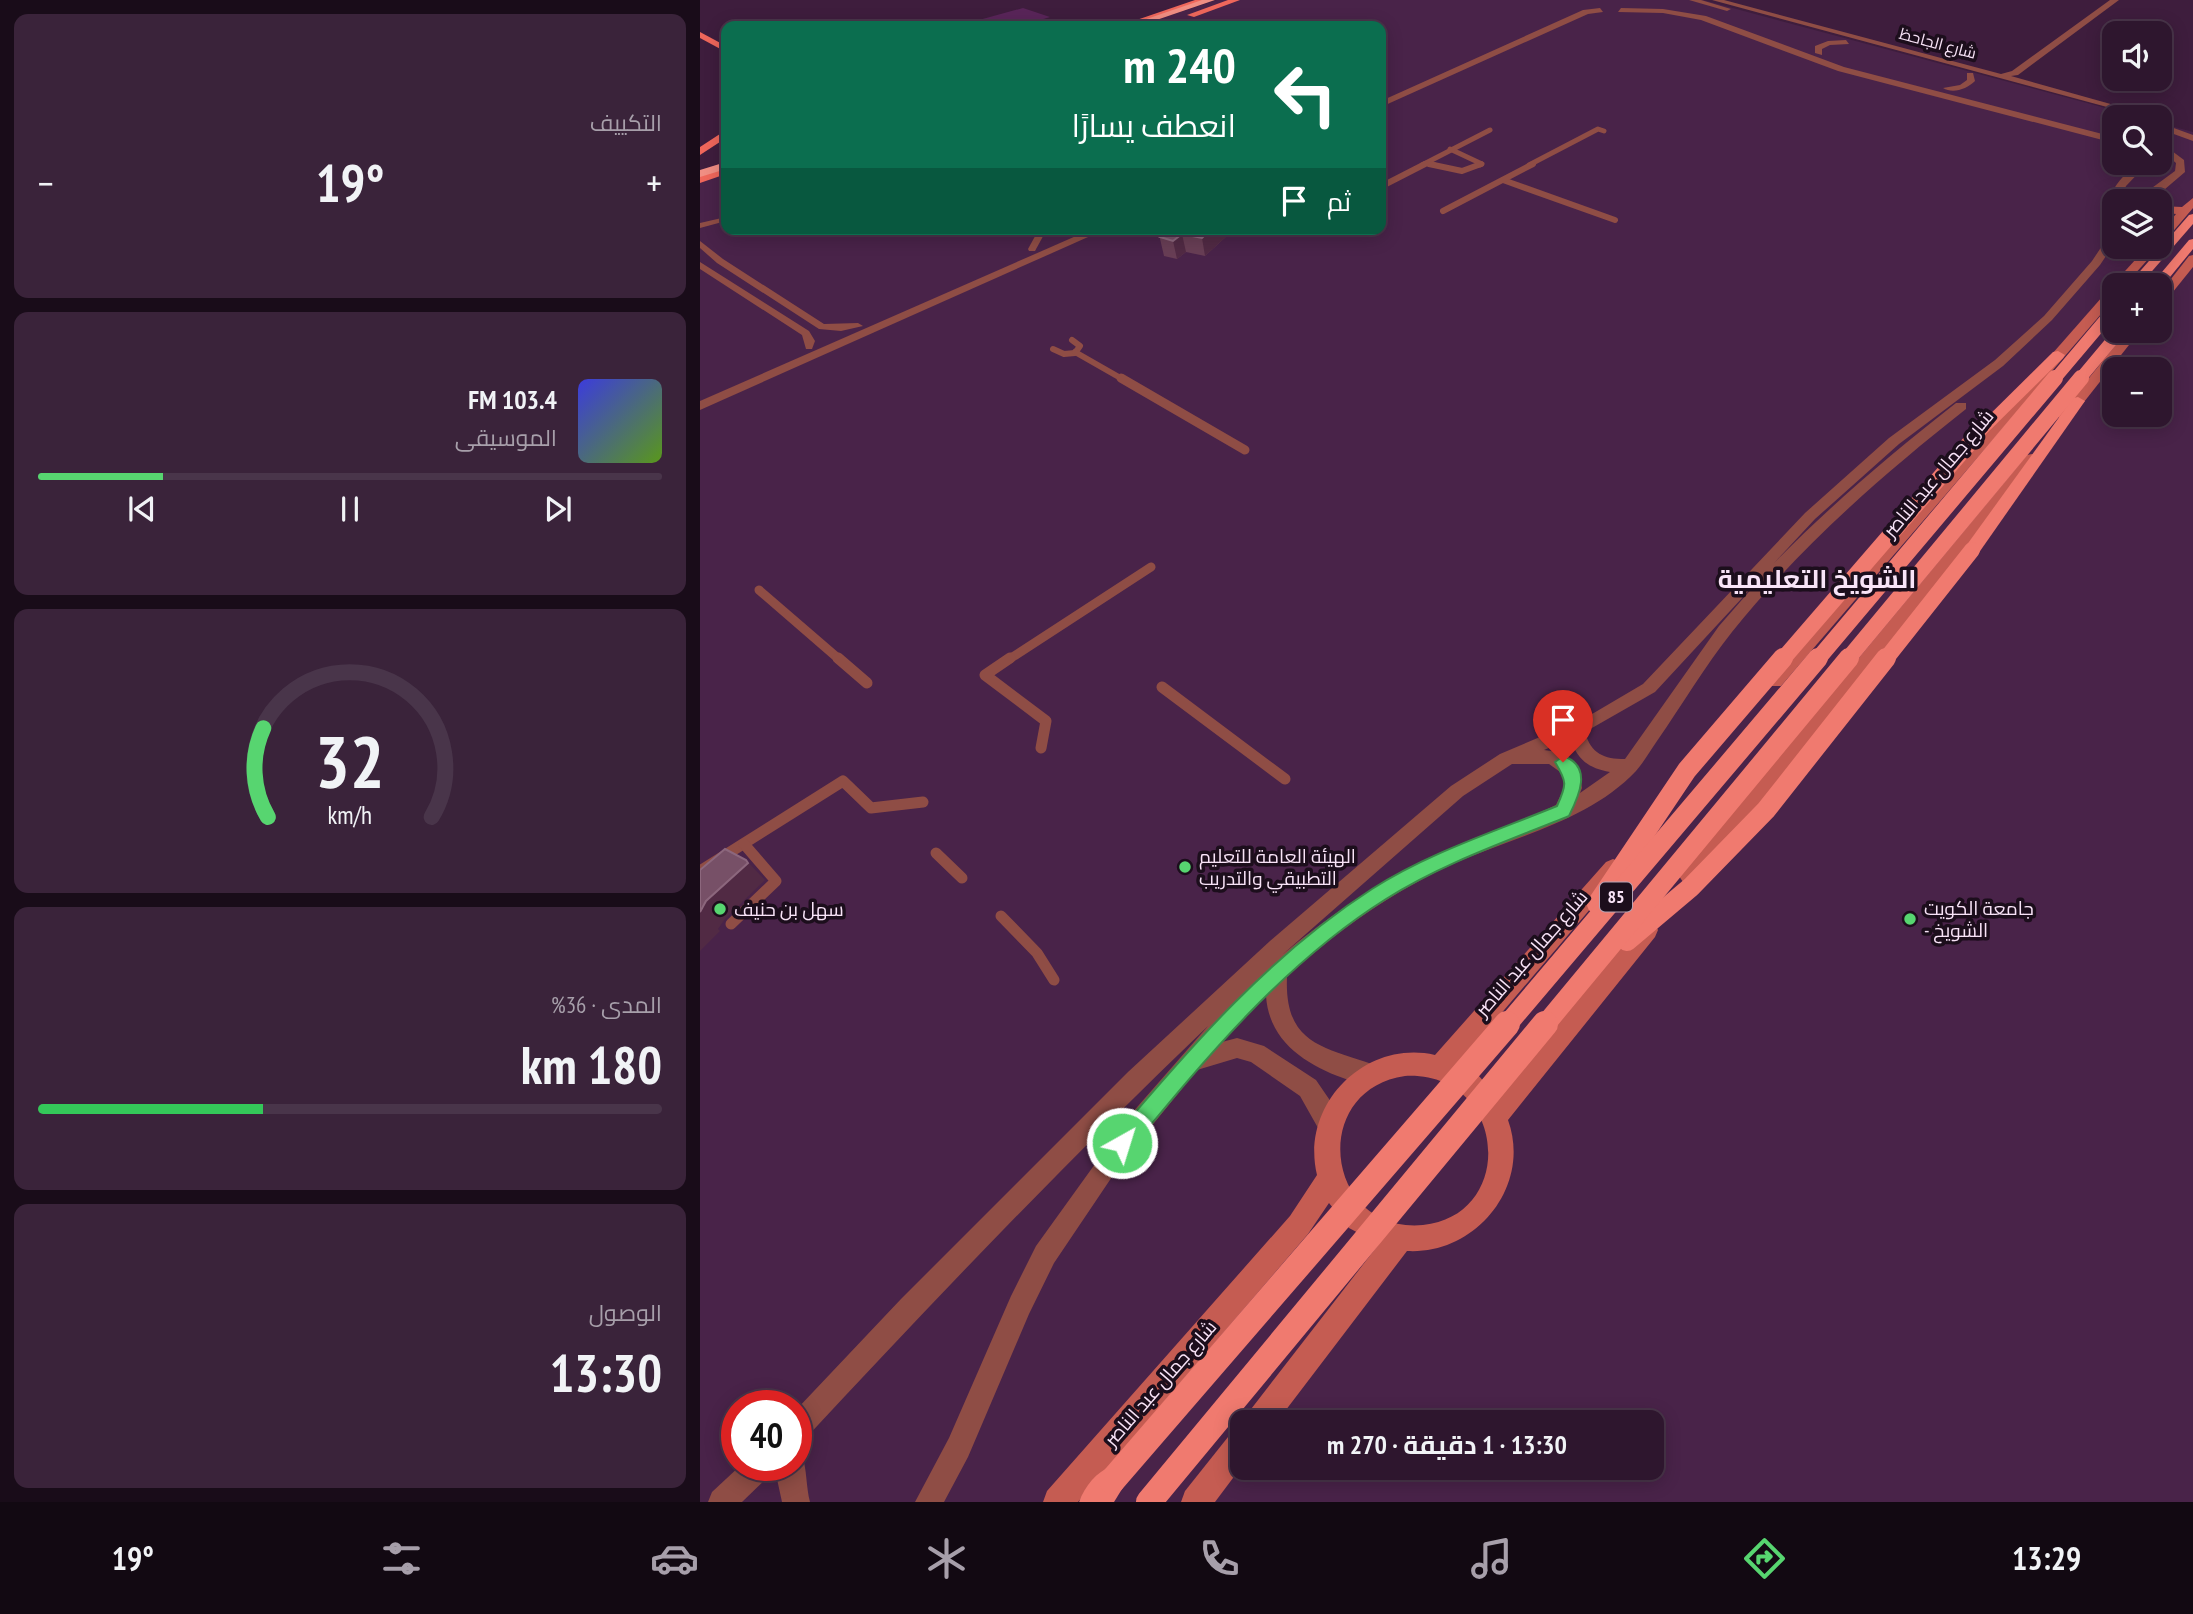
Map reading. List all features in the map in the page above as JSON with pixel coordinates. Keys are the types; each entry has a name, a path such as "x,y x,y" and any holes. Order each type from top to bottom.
{"highway":[{"path":"1146,21 1211,0"},
{"path":"1159,21 1222,0"},
{"path":"700,170 721,164"},
{"path":"2143,273 2189,214"},
{"path":"2167,273 2193,242"},
{"name":"شارع جمال عبد الناصر","path":"1094,1502 1560,963 2102,323"},
{"name":"85","path":"1149,1502 2110,343"},
{"path":"1560,963 1629,852 1687,771 1974,438 2058,355"},
{"path":"1586,976 1690,887 1766,810 1972,550 2078,401"}],"main road":[{"path":"1138,21 1203,0"},
{"path":"1172,21 1236,0"},
{"path":"700,35 721,46"},
{"path":"700,152 721,137"},
{"path":"700,180 721,166"},
{"path":"2172,226 2189,214 2193,201"},
{"path":"2172,218 2176,221"},
{"path":"2130,273 2142,259"},
{"path":"2172,285 2193,259"},
{"path":"1441,1066 2102,305"},
{"path":"1495,1116 2124,343"},
{"path":"1405,1064 1441,1066 1463,1077 1482,1094 1495,1116 1501,1160 1495,1182 1484,1203 1468,1220 1448,1232 1424,1239 1400,1239 1377,1232 1357,1219 1341,1201 1331,1179 1327,1153 1331,1127 1340,1106 1354,1088 1372,1075 1405,1064"},
{"path":"1058,1502 1299,1225 1331,1179"},
{"path":"1268,1410 1400,1239"},
{"path":"1196,1502 1230,1458"}],"street":[{"name":"شارع الجاحظ","path":"1693,0 2102,111"},
{"name":"شارع الجاحظ","path":"1716,0 2001,76 2024,78 2109,105"},
{"path":"2001,76 2015,73 2115,0"},
{"path":"2015,73 2024,78 2125,0"},
{"path":"1386,100 1555,22 1591,1 1591,6 1600,10"},
{"path":"1621,10 1628,8 1627,2 1707,15 1819,53 1852,68 2066,127 2102,130"},
{"path":"1728,10 1730,6 1739,6"},
{"path":"1434,78 1586,12 1663,11 1703,18 1841,69 1865,68 1967,92 2075,120 2102,134"},
{"path":"1797,46 1819,44 1824,39 1822,36"},
{"path":"1819,53 1818,48 1824,44 1846,42"},
{"path":"1947,88 1962,87 1971,81 1969,75"},
{"path":"1967,92 1967,88 1976,83 1990,81"},
{"path":"2063,100 2070,99 2072,95"},
{"path":"2066,127 2076,124 2075,120"},
{"path":"2172,122 2188,125"},
{"path":"1444,211 1561,152 1598,129 1604,131"},
{"path":"1386,184 1490,130"},
{"path":"2172,130 2193,138"},
{"path":"1427,163 1459,172 1482,164 1450,149"},
{"path":"2157,189 2180,172 2181,162 2172,155"},
{"path":"2119,189 2130,175"},
{"path":"1503,180 1615,220"},
{"path":"700,232 704,225 721,220"},
{"path":"1033,252 1040,235"},
{"path":"700,406 1066,235"},
{"path":"700,395 1033,252 1083,235"},
{"path":"700,244 720,261 828,328 858,326"},
{"path":"812,1415 910,1308 1177,1040 1277,947 1457,791 1506,759 1621,707 1649,688 1810,516 1894,441 1988,378 2064,301 2102,252"},
{"path":"929,1502 949,1470 1034,1276 1054,1240 1110,1159 1190,1061 1277,974 1323,933 1381,893 1456,854 1563,811 1601,789 1630,766 1728,626 1806,539 1909,446 2076,306 2110,259"},
{"path":"700,265 809,337 809,347"},
{"path":"793,325 809,318"},
{"path":"1053,349 1063,355 1075,352 1080,346 1072,340"},
{"path":"1075,352 1245,450"},
{"path":"1041,748 1046,720 985,675 1151,567"},
{"path":"758,590 867,683"},
{"path":"1162,687 1285,779"},
{"path":"1576,729 1579,745 1587,757 1604,766 1630,766"},
{"path":"1506,759 1552,757 1563,762 1572,771 1573,788 1563,811"},
{"path":"700,871 843,781 871,808 923,802"},
{"path":"731,924 776,881 744,844"},
{"path":"936,853 962,878"},
{"path":"1001,916 1037,953 1054,980"},
{"path":"1277,974 1276,994 1286,1028 1331,1064 1372,1075"},
{"path":"1190,1061 1237,1048 1256,1053 1308,1088 1331,1127"},
{"path":"722,1502 744,1481"},
{"path":"791,1481 796,1502"}],"shaded area":[{"name":"الهيئة العامة للتعليم التطبيقي والتدريب","path":"1217,0 1703,0 2102,107 2102,175 2172,175 2172,126 2193,132 2193,1502 700,1502 700,170 721,164 721,235 1386,235 1386,21 1153,21"},
{"path":"1023,8 1050,17 1036,21 979,20"}],"building":[{"path":"1162,235 1181,235 1173,241 1160,237"},
{"path":"725,849 748,863 706,901 700,912 700,870"}],"place":[{"name":"الهيئة العامة للتعليم التطبيقي والتدريب","path":"1185,867"},
{"name":"سهل بن حنيف","path":"720,909"},
{"name":"جامعة الكويت - الشويخ","path":"1910,919"}],"district":[{"name":"الشويخ التعليمية","path":"1817,579"}],"route":[{"path":"1122,1143 1190,1061 1277,974 1323,933 1381,893 1456,854 1563,811 1573,788 1572,771 1563,762"}]}
